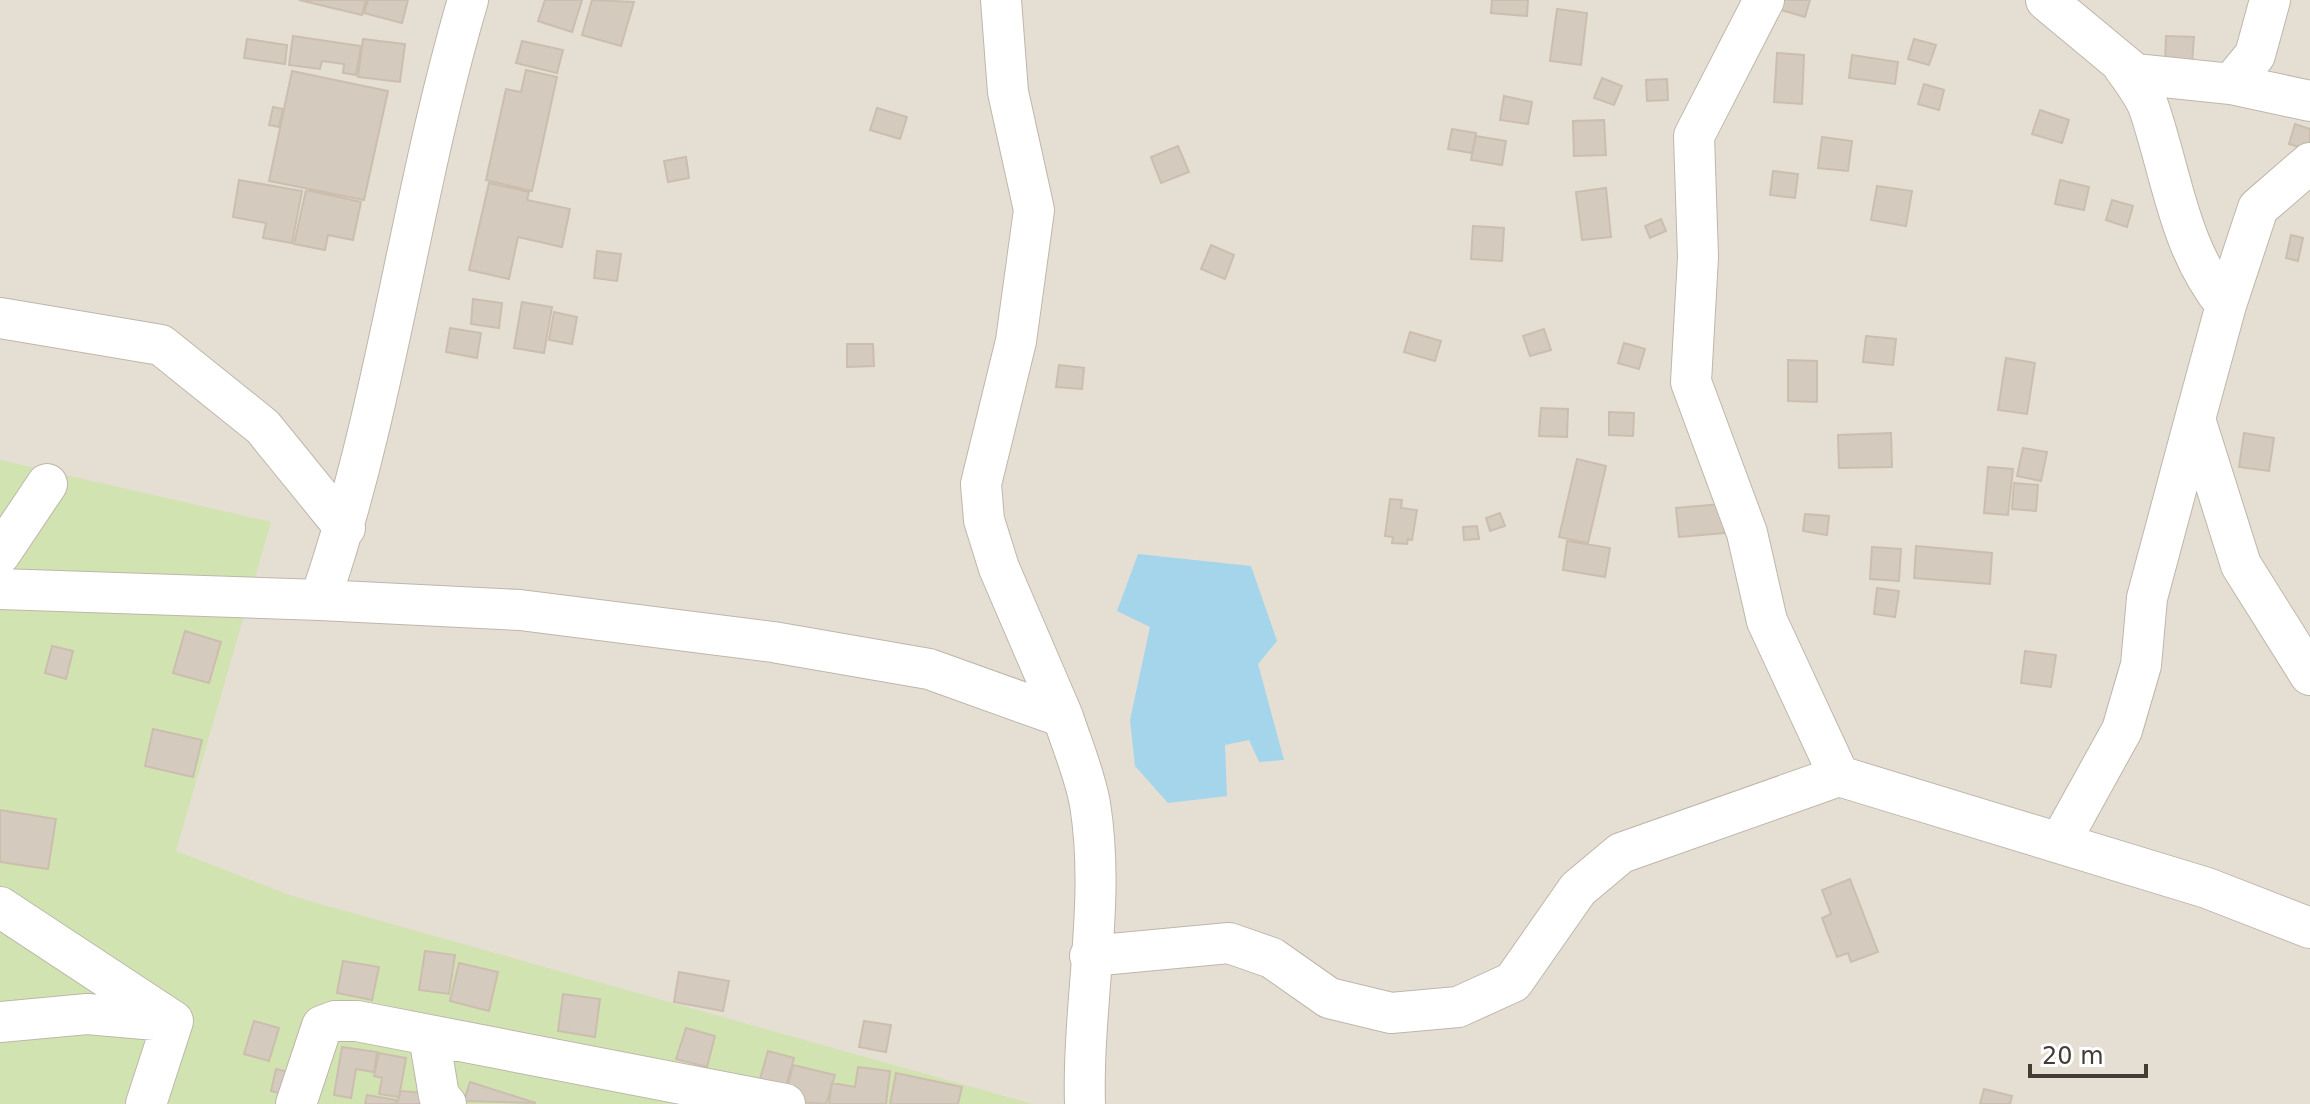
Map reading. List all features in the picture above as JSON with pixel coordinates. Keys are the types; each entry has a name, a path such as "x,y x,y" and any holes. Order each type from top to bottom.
{"street":[{"path":"320,600 345,528 443,86 468,0"},
{"path":"1001,0 1008,92 1034,210 1016,341 981,484 984,520 999,568 1063,717 1090,803 1095,871 1083,1046 1085,1104"},
{"path":"1764,0 1694,136 1698,257 1691,382 1747,533 1767,621 1839,776"},
{"path":"2046,0 2135,74 2231,84 2310,101"},
{"path":"2231,84 2255,55 2270,0"},
{"path":"2123,66 2149,106 2174,203 2193,250 2210,286 2226,305"},
{"path":"2064,835 2122,730 2141,665 2147,598 2226,305 2258,208 2310,163"},
{"path":"0,318 161,345 263,427 345,528"},
{"path":"2195,419 2241,565 2310,675"},
{"path":"0,554 47,484"},
{"path":"0,589 520,610 773,642 929,669 1063,717"},
{"path":"1090,956 1229,943 1272,958 1329,998 1391,1013 1458,1007 1513,982 1578,889 1621,853 1839,776 2207,888 2310,928"},
{"path":"0,907 173,1021"},
{"path":"0,1022 87,1014 173,1021"},
{"path":"146,1104 173,1021"},
{"path":"296,1104 322,1026 335,1021 357,1021 785,1104"},
{"path":"429,1036 439,1096 446,1104"}],"shaded area":[{"path":"0,0 2310,0 2310,1104 212,1104 164,862 0,470"}],"green space":[{"path":"0,460 271,522 176,851 292,896 1032,1104 0,1104"}],"water":[{"path":"1138,554 1251,566 1277,641 1258,664 1284,760 1259,762 1249,740 1225,745 1227,796 1168,803 1135,766 1130,720 1150,627 1117,611"}],"building":[{"path":"299,0 366,0 362,15"},
{"path":"368,0 408,0 402,23 364,13"},
{"path":"545,0 582,0 572,32 538,21"},
{"path":"592,0 634,2 621,46 582,35"},
{"path":"1492,0 1528,0 1527,16 1491,13"},
{"path":"1784,0 1810,0 1805,17 1781,10"},
{"path":"1557,9 1587,13 1581,65 1550,61"},
{"path":"293,36 361,46 356,75 343,73 344,64 322,61 320,69 289,65"},
{"path":"2166,36 2194,37 2192,63 2165,62"},
{"path":"247,39 287,45 285,64 244,58"},
{"path":"363,39 405,44 400,82 358,77"},
{"path":"1914,39 1936,45 1929,65 1908,59"},
{"path":"522,41 563,50 557,73 516,63"},
{"path":"1777,53 1804,55 1802,104 1774,102"},
{"path":"1852,55 1898,62 1895,84 1849,78"},
{"path":"526,70 557,77 532,191 486,180 506,89 521,92"},
{"path":"292,71 388,91 364,200 269,181"},
{"path":"1602,78 1622,86 1614,105 1594,98"},
{"path":"1667,79 1668,100 1647,101 1646,80"},
{"path":"1924,84 1944,90 1939,110 1918,104"},
{"path":"1504,96 1532,102 1528,124 1500,120"},
{"path":"273,107 283,109 279,127 269,125"},
{"path":"877,108 907,117 900,139 870,130"},
{"path":"2040,110 2069,120 2062,143 2032,134"},
{"path":"1604,120 1606,155 1574,156 1573,121"},
{"path":"2295,124 2310,129 2310,150 2289,144"},
{"path":"1452,129 1476,133 1472,153 1448,149"},
{"path":"1476,136 1506,141 1502,165 1471,160"},
{"path":"1822,137 1852,141 1848,171 1818,168"},
{"path":"1178,146 1189,172 1161,183 1151,157"},
{"path":"686,157 689,178 668,182 664,161"},
{"path":"1773,171 1798,174 1795,198 1770,195"},
{"path":"239,180 302,191 292,243 263,238 266,223 233,217"},
{"path":"2060,180 2089,187 2084,210 2055,204"},
{"path":"489,183 529,192 527,200 570,209 562,247 518,237 509,279 469,270"},
{"path":"1877,186 1912,191 1906,226 1871,220"},
{"path":"1606,188 1611,237 1582,240 1576,192"},
{"path":"306,190 361,202 353,240 328,235 325,250 294,244"},
{"path":"2112,200 2133,206 2127,227 2106,220"},
{"path":"1661,219 1666,231 1650,238 1645,226"},
{"path":"1473,226 1504,228 1502,261 1471,259"},
{"path":"2291,235 2303,238 2298,261 2286,258"},
{"path":"1211,245 1234,255 1225,279 1201,269"},
{"path":"597,251 621,254 617,281 594,278"},
{"path":"473,299 502,303 499,328 471,324"},
{"path":"522,302 552,307 544,353 514,348"},
{"path":"554,312 577,317 572,344 549,340"},
{"path":"450,328 481,333 477,358 446,352"},
{"path":"1544,329 1551,350 1530,356 1523,336"},
{"path":"1410,332 1441,341 1435,361 1404,352"},
{"path":"1866,336 1896,339 1893,365 1863,362"},
{"path":"1624,343 1645,349 1639,369 1618,363"},
{"path":"847,344 873,344 874,366 847,367"},
{"path":"2006,358 2035,363 2027,414 1998,410"},
{"path":"1788,360 1817,361 1817,402 1788,401"},
{"path":"1059,365 1084,368 1082,389 1056,387"},
{"path":"1541,408 1568,409 1567,437 1539,436"},
{"path":"1609,412 1634,413 1633,436 1609,435"},
{"path":"1891,433 1892,467 1839,468 1838,435"},
{"path":"2244,433 2274,438 2269,471 2239,467"},
{"path":"2023,448 2047,452 2041,481 2017,476"},
{"path":"1577,459 1606,466 1588,543 1559,537"},
{"path":"1988,467 2013,469 2008,515 1984,513"},
{"path":"2014,483 2038,485 2036,511 2012,509"},
{"path":"1390,499 1402,500 1401,508 1417,510 1412,540 1408,539 1407,544 1392,543 1393,537 1385,536"},
{"path":"1721,504 1724,533 1679,537 1676,508"},
{"path":"1500,513 1505,526 1490,531 1486,518"},
{"path":"1805,514 1829,516 1827,535 1803,531"},
{"path":"1477,526 1479,539 1464,540 1463,527"},
{"path":"1567,541 1610,548 1605,577 1563,570"},
{"path":"1916,546 1992,553 1990,584 1914,578"},
{"path":"1872,547 1901,549 1899,581 1870,579"},
{"path":"1877,588 1899,591 1895,617 1874,614"},
{"path":"185,631 221,642 209,683 173,673"},
{"path":"52,646 73,651 66,679 45,673"},
{"path":"2025,651 2056,655 2051,687 2021,683"},
{"path":"153,729 202,740 193,777 145,766"},
{"path":"0,810 56,819 48,869 0,862"},
{"path":"1850,879 1878,952 1851,962 1848,953 1837,957 1822,918 1831,914 1822,890"},
{"path":"425,951 455,955 449,994 419,990"},
{"path":"343,961 379,967 372,1000 337,993"},
{"path":"459,963 498,972 489,1011 450,1001"},
{"path":"679,972 729,981 723,1011 674,1002"},
{"path":"563,994 600,999 595,1037 558,1031"},
{"path":"254,1021 279,1028 269,1061 244,1054"},
{"path":"864,1021 891,1025 886,1052 859,1047"},
{"path":"686,1028 715,1036 707,1067 676,1059"},
{"path":"342,1047 377,1052 374,1072 356,1069 351,1098 334,1095"},
{"path":"768,1051 794,1058 786,1086 760,1079"},
{"path":"379,1053 406,1058 399,1097 379,1094 382,1078 374,1076"},
{"path":"793,1065 835,1075 826,1104 784,1101"},
{"path":"858,1067 890,1071 886,1104 829,1104 832,1083 855,1087"},
{"path":"276,1069 296,1074 292,1096 271,1091"},
{"path":"896,1073 962,1087 958,1104 890,1104"},
{"path":"470,1082 536,1103 464,1101"},
{"path":"1984,1089 2012,1096 2010,1104 1980,1104"},
{"path":"401,1091 423,1093 422,1104 397,1104"},
{"path":"367,1095 396,1100 395,1104 365,1104"}]}
